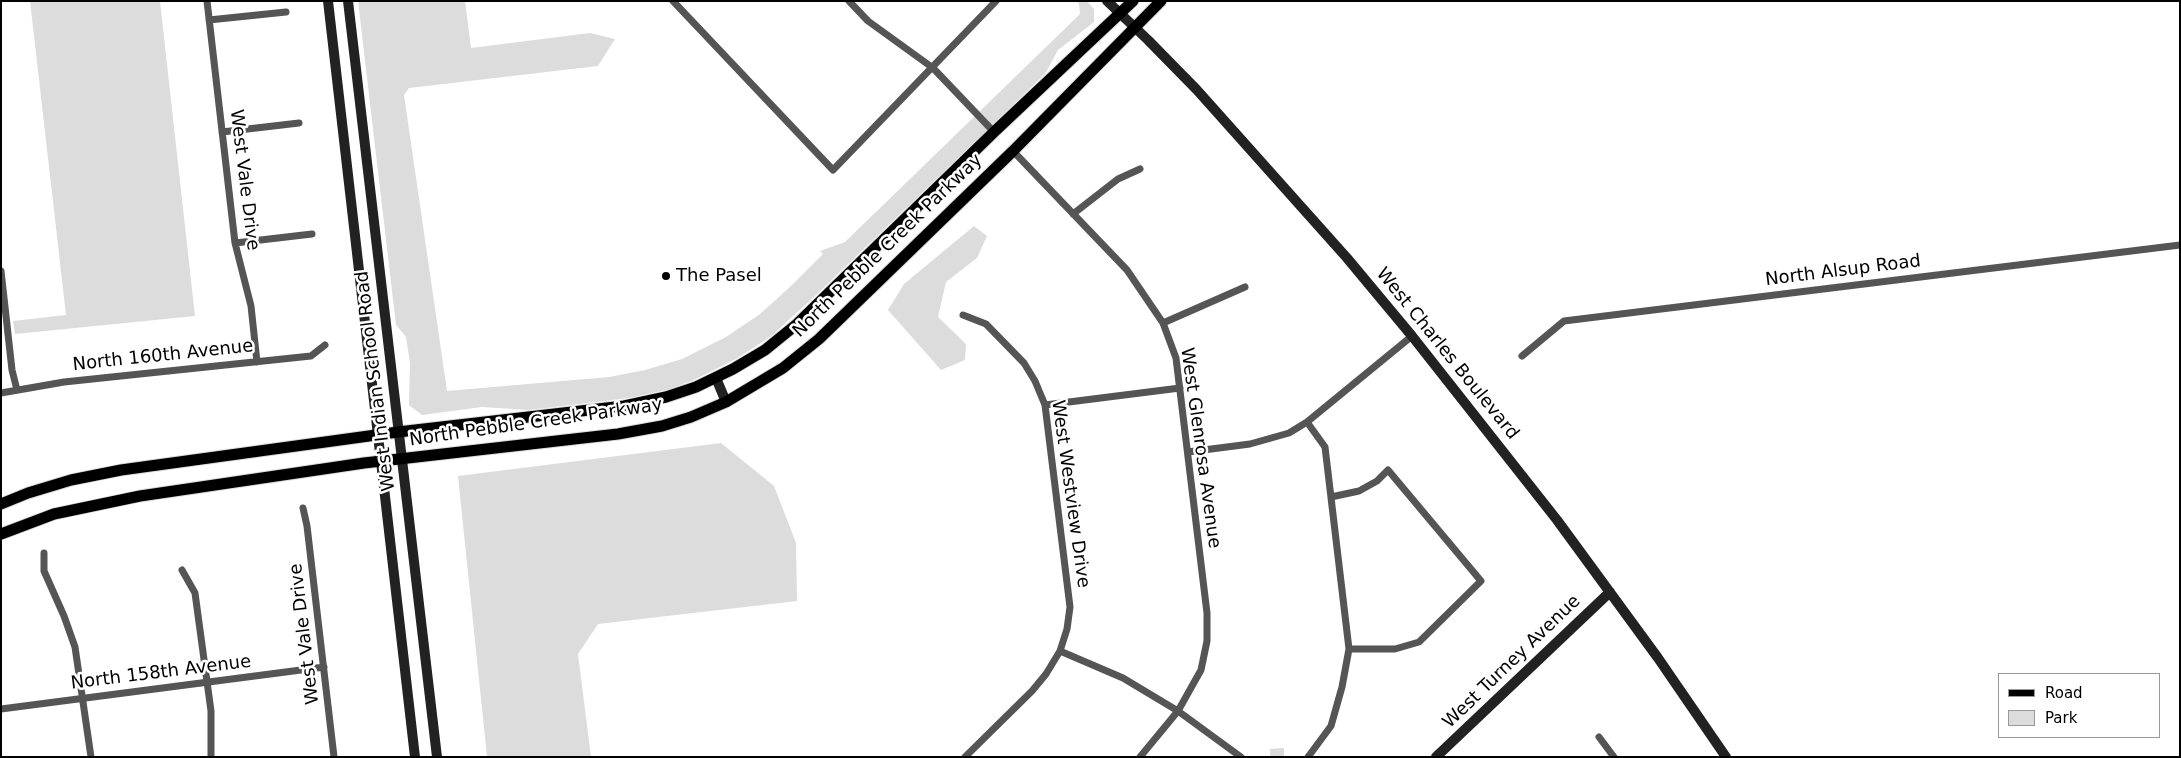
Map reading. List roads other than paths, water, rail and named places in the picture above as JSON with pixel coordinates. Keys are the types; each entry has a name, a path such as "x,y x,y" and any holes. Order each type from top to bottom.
{"main road":[{"name":"West Indian School Road","path":"328,1 415,757"},
{"name":"West Indian School Road","path":"348,1 437,757"},
{"name":"West Charles Boulevard","path":"1108,1 1197,90 1347,258 1412,336 1505,452 1610,592 1726,757"},
{"name":"North Pebble Creek Parkway","path":"1,504 28,493 71,480 121,470 398,432 624,406 666,396 716,378 765,350 790,329 1133,1"},
{"name":"North Pebble Creek Parkway","path":"1,534 54,514 106,502 381,461 635,431 679,421 726,402 783,368 811,346 1013,151 1161,1"},
{"path":"716,378 726,402"},
{"name":"West Turney Avenue","path":"1436,757 1610,592"}],"street":[{"name":"West Vale Drive","path":"207,1 235,243 251,306 257,362"},
{"path":"673,1 833,170 996,1"},
{"path":"849,1 868,21 933,68 994,132"},
{"path":"209,20 286,12"},
{"path":"222,132 298,123"},
{"name":"West Glenrosa Avenue","path":"1013,151 1127,270 1163,323 1176,358 1207,613 1207,642 1201,670 1178,711 1140,757"},
{"path":"1073,214 1118,179 1140,169"},
{"path":"235,243 312,234"},
{"name":"North Alsup Road","path":"1522,356 1564,321 2180,245"},
{"path":"1,271 12,370 17,390"},
{"path":"1163,323 1245,287"},
{"name":"West Westview Drive","path":"963,315 986,324 1024,363 1035,381 1045,404 1070,607 1067,629 1060,651 1046,674 1032,691 965,757"},
{"path":"1188,452 1250,444 1289,433 1307,422 1412,336"},
{"name":"North 160th Avenue","path":"1,393 64,382 311,356 326,345"},
{"path":"1045,404 1180,388"},
{"path":"1307,422 1325,447 1348,649 1342,687 1331,726 1308,757"},
{"path":"1331,497 1359,490 1377,481 1388,470 1481,581 1419,642 1395,649 1348,649"},
{"name":"West Vale Drive","path":"303,508 307,526 334,757"},
{"path":"44,553 44,571 76,647 91,757"},
{"path":"182,570 195,593 211,711 212,757"},
{"path":"1060,651 1123,678 1178,711 1240,757"},
{"name":"North 158th Avenue","path":"1,708 324,667"},
{"path":"1599,737 1614,757"}],"place":[{"name":"The Pasel","path":"666,276"}]}
